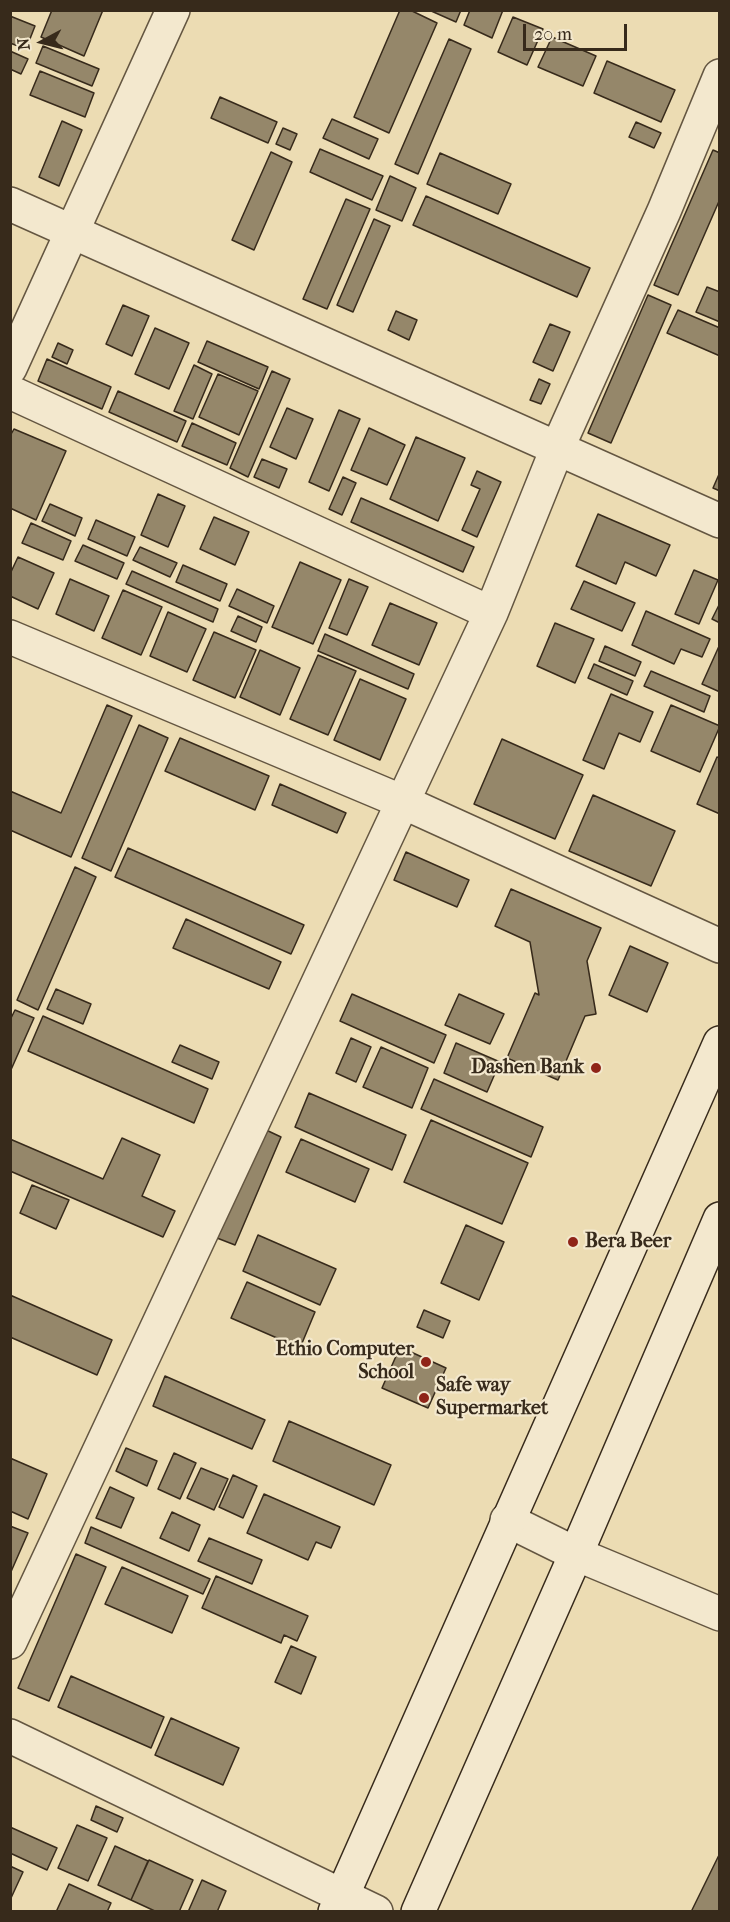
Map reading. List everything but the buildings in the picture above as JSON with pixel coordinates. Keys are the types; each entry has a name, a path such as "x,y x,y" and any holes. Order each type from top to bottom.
{"street":[{"path":"10,368 173,10"},
{"path":"10,1642 491,613 557,449 664,211 720,76"},
{"path":"10,204 720,521"},
{"path":"10,392 491,613"},
{"path":"10,637 403,802 720,946"},
{"path":"338,1903 720,1043"},
{"path":"418,1911 576,1554 720,1219"},
{"path":"507,1520 576,1554 720,1614"},
{"path":"10,1736 338,1903 376,1911"}],"place":[{"name":"Dashen Bank","path":"596,1068"},
{"name":"Bera Beer","path":"573,1242"},
{"name":"Ethio Computer School","path":"426,1362"},
{"name":"Safe way Supermarket","path":"424,1398"}]}
